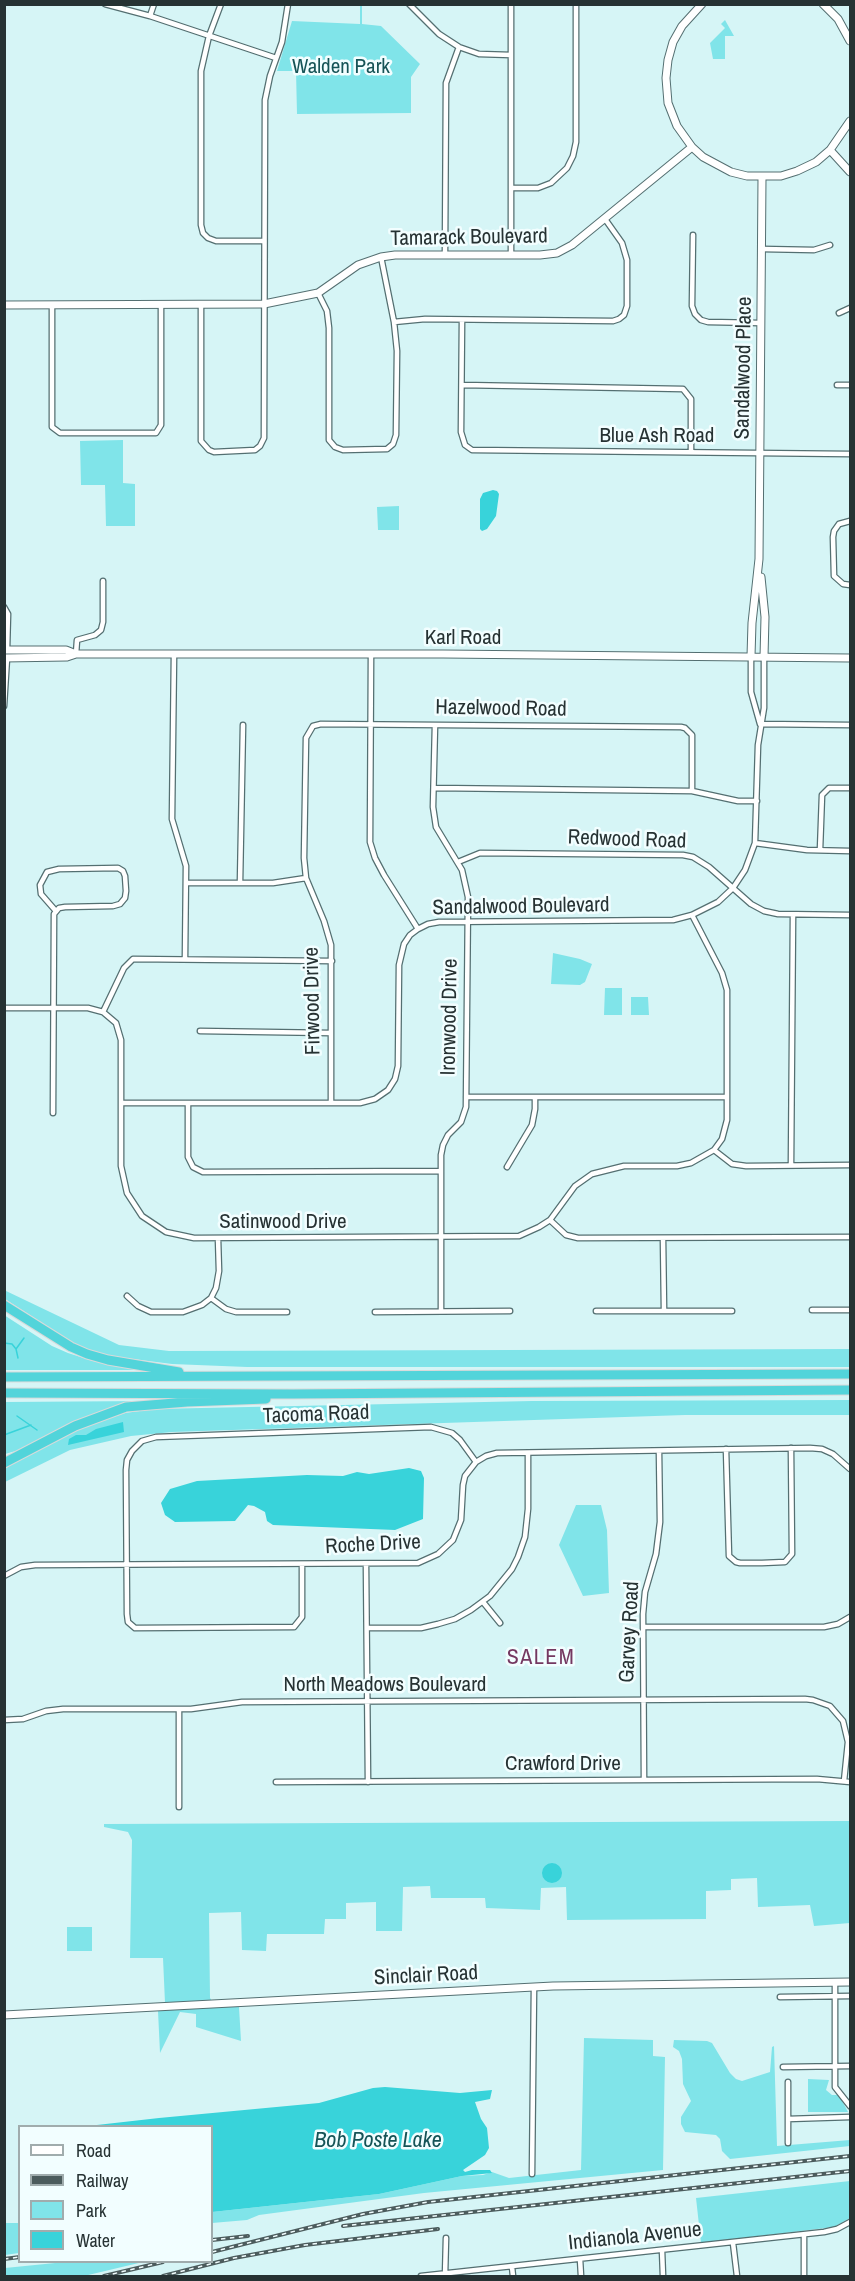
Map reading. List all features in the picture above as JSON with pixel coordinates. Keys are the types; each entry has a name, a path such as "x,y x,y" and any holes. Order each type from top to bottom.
{"highway":[{"path":"4,1305 70,1347 87,1354 118,1362 211,1376"},
{"path":"4,1377 850,1374"},
{"path":"4,1393 325,1394 850,1390"},
{"path":"7,1462 75,1426 126,1407 325,1394"}],"street":[{"path":"105,4 150,16 276,58"},
{"path":"150,16 154,4"},
{"path":"221,4 208,36 201,62 201,225 203,233 216,241 264,241"},
{"path":"201,305 201,435 204,446 214,452 248,452 260,446 264,438 264,108 282,42 288,4"},
{"path":"409,4 439,34 459,47 479,54 511,55"},
{"path":"511,4 511,255"},
{"path":"511,188 538,188 550,183 567,168 573,156 576,142 576,4"},
{"path":"689,4 695,10"},
{"path":"702,4 682,26 673,42 666,78 671,111 677,126 692,147 703,157 724,169 747,176 762,178 781,176 816,162 830,150 850,121"},
{"path":"824,5 838,19 850,41"},
{"path":"446,254 446,83 459,47"},
{"name":"Tamarack Boulevard","path":"4,305 264,304 318,293 358,265 381,257 446,254 548,255 565,250 692,147"},
{"path":"830,150 850,172"},
{"name":"Sandalwood Place","path":"760,724 751,692 751,657 759,559 762,178"},
{"path":"394,322 425,320 613,321 624,315 627,306 627,260 621,243 605,219"},
{"path":"693,235 692,306 695,314 701,320 708,322 761,323"},
{"path":"762,249 814,250 830,245"},
{"path":"318,293 327,311 329,328 328,435 332,444 343,450 379,451 387,449 393,444 396,435 397,351 394,322 381,257"},
{"path":"52,305 51,423 54,431 60,433 159,431 161,425 161,305"},
{"path":"839,313 850,308"},
{"path":"462,320 462,385 683,389 691,399 691,452"},
{"name":"Blue Ash Road","path":"462,385 461,432 465,445 477,451 850,454"},
{"path":"837,385 850,386"},
{"path":"850,521 839,524 833,537 833,569 838,581 850,585"},
{"name":"Sandalwood Place","path":"733,888 745,870 755,843 760,724 764,708 765,617 759,559"},
{"path":"76,654 77,640 95,635 101,630 103,581"},
{"path":"4,607 8,614 4,706"},
{"name":"Karl Road","path":"6,654 66,650 76,654 444,654 850,658"},
{"path":"174,654 172,819 186,866 185,959"},
{"path":"371,655 370,842 384,875 418,928"},
{"name":"Hazelwood Road","path":"313,726 370,724 681,727 692,735 692,791"},
{"path":"760,724 850,724"},
{"path":"240,883 243,725"},
{"name":"Ironwood Drive","path":"435,725 433,807 436,827 458,862 467,888 468,922 465,1112 443,1145 441,1311"},
{"name":"Firwood Drive","path":"313,726 306,738 306,878 324,921 331,945 331,1102"},
{"path":"434,788 692,791 738,801 756,801"},
{"path":"820,850 821,799 825,791 834,788 850,788"},
{"path":"755,843 780,848 850,851"},
{"name":"Redwood Road","path":"458,862 480,853 683,855 693,857 709,867 751,904 764,911 793,915 850,915"},
{"path":"118,868 125,876 125,898 120,904 65,907 55,910 41,894 40,885 46,872 53,869 118,868"},
{"path":"186,883 273,883 306,878"},
{"name":"Sandalwood Boulevard","path":"121,1103 360,1103 375,1099 388,1090 395,1079 398,1066 400,954 410,935 418,928 428,924 468,922 656,922 692,915 718,902 733,888"},
{"path":"53,1113 52,1008 55,910"},
{"path":"692,915 716,958 727,990 727,1097 724,1131 714,1150 732,1164 746,1166 850,1165"},
{"path":"791,1165 793,915"},
{"path":"4,1008 88,1008 103,1012 128,963 139,958 332,961"},
{"name":"Satinwood Drive","path":"103,1012 116,1023 121,1040 121,1166 127,1193 142,1215 166,1232 194,1238 519,1236 550,1220 575,1186 592,1174 624,1166 677,1166 691,1163 714,1150"},
{"path":"200,1031 331,1033"},
{"path":"466,1097 727,1097"},
{"path":"507,1167 532,1125 535,1097"},
{"path":"188,1103 188,1157 193,1167 203,1172 441,1171"},
{"path":"550,1220 566,1235 578,1238 850,1237"},
{"path":"127,1296 138,1306 151,1312 191,1311 211,1298 216,1288 219,1276 219,1238"},
{"path":"663,1238 664,1310"},
{"path":"211,1298 226,1309 236,1312 287,1312"},
{"path":"812,1310 850,1310"},
{"path":"375,1312 510,1311"},
{"path":"597,1311 732,1311"},
{"name":"Tacoma Road","path":"127,1565 128,1460 132,1450 142,1441 156,1437 431,1427 452,1433 476,1462"},
{"path":"476,1462 498,1453 791,1448 822,1449 833,1454 850,1469"},
{"path":"726,1449 728,1551 732,1559 741,1563 780,1563 790,1558 793,1550 791,1448"},
{"name":"Garvey Road","path":"644,1780 643,1627 645,1592 656,1554 660,1522 659,1451"},
{"path":"367,1628 432,1626 454,1619 483,1602 505,1580 518,1557 525,1537 528,1509 528,1453"},
{"name":"Roche Drive","path":"4,1576 21,1567 35,1565 418,1563 428,1560 446,1548 458,1530 465,1476 476,1462"},
{"path":"366,1564 368,1782"},
{"path":"127,1565 127,1614 130,1624 141,1629 294,1627 302,1617 302,1565"},
{"path":"483,1602 501,1623"},
{"path":"643,1627 824,1626 838,1624 850,1617"},
{"name":"North Meadows Boulevard","path":"4,1720 23,1719 46,1711 63,1709 179,1709 242,1702 804,1699 822,1702 837,1712 847,1731 848,1752 844,1781"},
{"path":"179,1709 179,1807"},
{"name":"Crawford Drive","path":"276,1782 644,1780 850,1782"},
{"name":"Sinclair Road","path":"4,2015 534,1987 850,1982"},
{"path":"835,1983 835,2087 850,2106"},
{"path":"532,2174 534,1987"},
{"path":"780,1997 850,1996"},
{"path":"783,2067 850,2066"},
{"path":"788,2082 788,2143"},
{"path":"788,2119 850,2117"},
{"name":"Indianola Avenue","path":"421,2277 804,2235 830,2231 850,2222"},
{"path":"804,2235 804,2277"},
{"path":"445,2275 446,2238"},
{"path":"733,2243 736,2277"},
{"path":"662,2250 663,2277"},
{"path":"580,2259 581,2277"},
{"path":"512,2267 513,2277"}],"green space":[{"name":"Walden Park","path":"360,5 362,5 362,24 381,26 420,64 411,77 411,113 297,114 296,71 277,71 292,21 360,24"},
{"path":"725,20 734,36 725,36 725,59 713,59 710,43 725,28 721,24"},
{"path":"123,440 123,483 135,484 135,526 106,526 105,485 81,485 80,441"},
{"path":"399,506 399,530 378,530 377,507"},
{"path":"553,953 592,964 585,982 580,985 551,984"},
{"path":"605,988 622,988 622,1015 604,1015"},
{"path":"631,997 648,997 649,1015 631,1015"},
{"path":"4,1290 119,1345 169,1351 850,1349 850,1367 247,1367 172,1364 99,1354 73,1343 5,1299"},
{"path":"4,1315 52,1346 68,1353 93,1361 144,1370 5,1370"},
{"path":"850,1400 850,1415 685,1415 172,1432 131,1436 70,1450 5,1482 5,1469 16,1461 78,1429 125,1413 154,1409 532,1401"},
{"path":"148,1401 72,1423 19,1450 5,1454 5,1402"},
{"path":"576,1505 601,1505 607,1530 609,1593 583,1596 559,1545"},
{"path":"850,1821 850,1923 814,1926 810,1905 758,1907 757,1878 731,1879 731,1890 706,1891 706,1919 567,1920 566,1887 541,1888 540,1910 486,1908 485,1898 431,1898 430,1886 403,1887 402,1931 376,1931 376,1902 346,1903 346,1919 325,1919 324,1934 267,1934 266,1951 242,1950 241,1912 209,1913 210,1998 216,2007 239,2007 241,2041 196,2027 196,2014 180,2012 160,2053 158,2011 165,2003 163,1958 130,1958 132,1840 128,1832 104,1827 104,1824"},
{"path":"67,1927 92,1927 92,1951 67,1951"},
{"path":"584,2038 653,2040 653,2056 665,2057 663,2170 424,2193 259,2215 247,2220 213,2223 213,2212 379,2194 462,2176 492,2172 509,2178 581,2170"},
{"path":"674,2040 712,2043 730,2073 742,2081 770,2072 772,2047 774,2046 777,2146 850,2140 850,2146 730,2159 722,2151 720,2139 716,2135 685,2132 681,2124 681,2117 691,2101 683,2084 682,2059 679,2051 673,2047"},
{"path":"808,2079 829,2080 826,2090 832,2095 839,2095 848,2112 808,2112"},
{"path":"850,2181 850,2218 834,2227 701,2243 696,2198"},
{"path":"5,2223 18,2223 18,2253 5,2255"},
{"path":"55,2263 139,2263 84,2276 5,2276 5,2268"}],"water":[{"path":"493,490 499,494 496,516 487,529 482,531 480,529 480,499 483,493"},
{"path":"123,1422 124,1432 68,1445 69,1439 76,1435 86,1435 96,1429"},
{"path":"409,1468 421,1471 424,1478 423,1519 395,1530 273,1525 267,1521 265,1512 248,1505 235,1521 175,1522 165,1515 161,1503 170,1489 197,1481 307,1475 343,1476 357,1472 369,1474"},
{"path":"552,1863 559,1866 562,1873 559,1880 552,1883 545,1880 542,1873 545,1866"},
{"name":"Bob Poste Lake","path":"373,2088 460,2093 492,2090 490,2099 475,2102 487,2128 489,2148 485,2155 463,2170 465,2172 490,2170 492,2173 462,2176 379,2194 213,2212 213,2125 97,2125 319,2103"}],"waterway":[{"path":"16,1349 24,1338"},
{"path":"4,1343 12,1344 18,1358"},
{"path":"17,1416 37,1430"},
{"path":"4,1435 31,1425"}],"railway":[{"path":"213,2252 363,2214 428,2202 850,2156"},
{"path":"343,2226 850,2171"},
{"path":"163,2276 234,2258 305,2245 438,2229"},
{"path":"213,2240 248,2236"},
{"path":"4,2259 18,2257"},
{"path":"104,2276 159,2263"}],"district":[{"name":"SALEM","path":"541,1658"}]}
